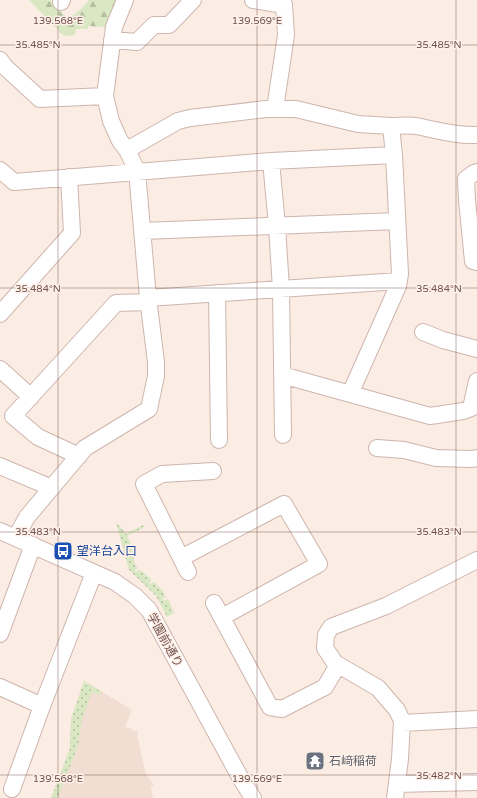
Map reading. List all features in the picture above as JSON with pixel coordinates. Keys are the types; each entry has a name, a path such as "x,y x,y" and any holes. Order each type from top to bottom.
{"street":[{"path":"16,537 27,517 86,448 149,409 156,376 156,362 148,300 138,171 127,150 120,141 111,121 105,96 114,27 125,0"},
{"path":"112,40 137,42 154,25 168,25 193,0"},
{"path":"253,0 284,2 286,35 275,109"},
{"path":"0,60 5,67 40,99 105,96"},
{"path":"127,150 178,121 190,118 275,109 296,110 358,124 414,126 436,132 463,136 477,135"},
{"path":"350,394 399,281 400,274 394,155 391,126"},
{"path":"3,178 14,182 271,161 394,155"},
{"path":"271,161 281,289 283,435"},
{"path":"477,172 466,179 473,261 477,262"},
{"path":"0,314 72,233 69,177"},
{"path":"143,232 397,222"},
{"path":"79,456 38,437 13,416 116,303 217,293 399,281"},
{"path":"217,293 219,440"},
{"path":"423,332 443,340 477,349"},
{"path":"0,368 31,396"},
{"path":"282,375 430,416 463,411 471,408 475,402 477,381"},
{"path":"377,448 404,450 436,458 477,458"},
{"path":"0,466 52,488"},
{"path":"213,470 162,474 144,484 184,565 284,504 319,564 222,617"},
{"name":"学園前通り","path":"0,531 115,582 135,596 149,610 241,779 253,798"},
{"path":"2,624 33,545"},
{"path":"477,560 386,606 331,627 326,635 325,648 335,663 378,688 397,710 402,723 396,791 477,782"},
{"path":"12,789 42,706 94,573"},
{"path":"214,603 270,707 282,709 325,688 338,665"},
{"path":"0,687 42,706"},
{"path":"402,723 477,719"}],"shaded area":[{"path":"84,681 132,710 125,727 132,729 133,731 138,730 137,734 145,772 154,785 151,787 153,798 51,798 70,748 71,719"}],"green space":[{"path":"29,0 50,0 68,19 81,9 89,0 122,0 107,27 88,26 88,29 76,29 75,35 64,36"},
{"path":"116,522 126,534 143,525 145,527 127,536 133,551 129,554 130,556 133,554 135,565 138,568 135,570 136,572 140,570 152,580 149,582 150,584 154,582 163,591 166,597 162,599 163,601 168,599 174,613 167,617 156,596 129,570"},
{"path":"84,681 102,692 100,695 92,692 82,719 78,746 58,798 51,798 70,748 71,719"}],"place":[{"name":"望洋台入口","path":"63,551"},
{"name":"石﨑稲荷","path":"315,761"}]}
